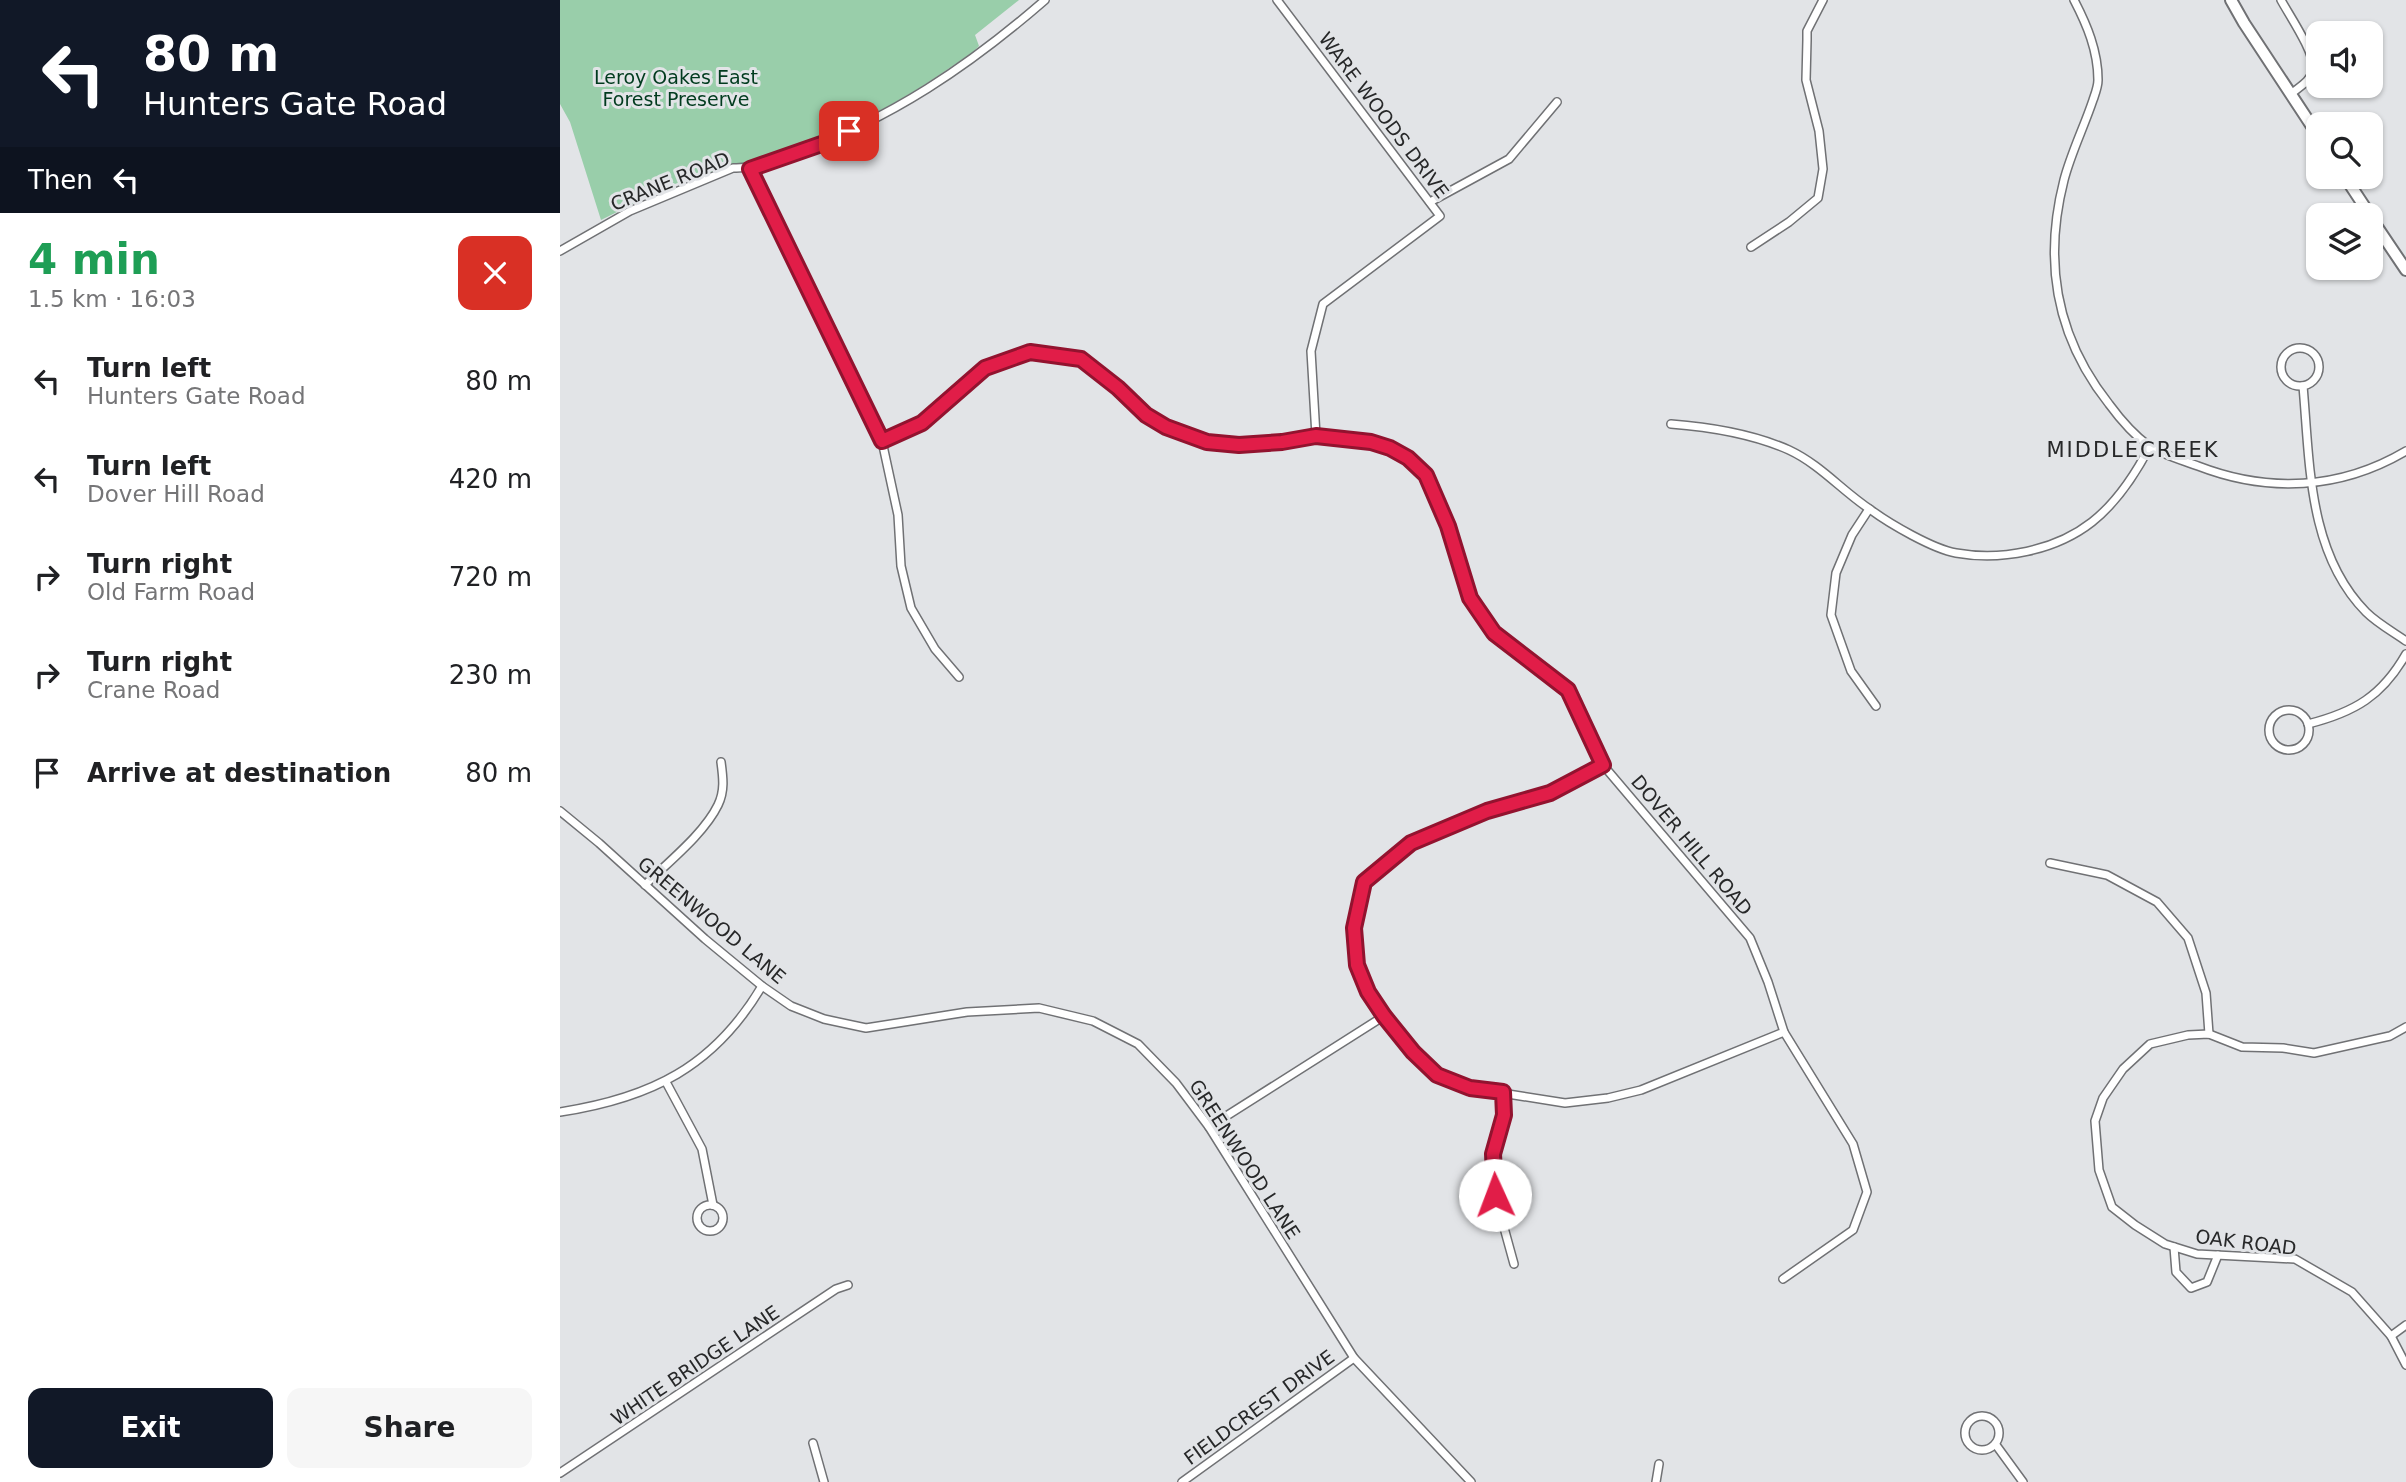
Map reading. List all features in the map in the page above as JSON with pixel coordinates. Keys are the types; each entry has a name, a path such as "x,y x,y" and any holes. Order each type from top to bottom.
{"main road":[{"path":"2231,0 2306,117"},
{"path":"2383,236 2406,270"}],"street":[{"name":"CRANE ROAD","path":"560,251 630,211 733,168 750,169 830,141 904,104 990,47 1045,0"},
{"name":"WARE WOODS DRIVE","path":"1277,0 1440,215 1440,218 1324,304 1311,351 1316,436"},
{"path":"1751,247 1818,198 1823,169 1819,131 1806,80 1807,31 1823,0"},
{"path":"2074,0 2090,29 2099,82 2064,179 2053,240 2058,303 2077,355 2092,383 2121,420 2150,446 2217,474 2236,479 2281,485 2312,484 2369,470 2406,451"},
{"path":"2281,0 2313,58 2311,74 2305,83 2291,94"},
{"path":"1430,202 1509,159 1557,102"},
{"path":"750,169 882,441 898,515 901,566 911,608 935,649 959,677"},
{"path":"2294,349 2306,349 2319,362 2315,380 2304,386 2291,385 2282,375 2281,362 2284,356 2294,349"},
{"name":"DOVER HILL ROAD","path":"882,441 922,423 985,368 1030,352 1081,359 1118,388 1146,415 1189,437 1239,445 1316,436 1371,442 1408,458 1426,475 1448,526 1470,598 1494,633 1568,690 1603,765 1750,938 1784,1032 1853,1144 1867,1192 1853,1230 1783,1279"},
{"path":"2304,386 2312,484 2324,545 2340,577 2368,614 2406,641"},
{"path":"1671,424 1712,428 1788,450 1820,467 1869,509 1899,528 1954,553 2011,554 2036,549 2074,534 2094,521 2137,470 2150,446"},
{"path":"1869,509 1852,535 1836,573 1830,615 1851,671 1876,706"},
{"path":"2308,723 2329,718 2369,700 2385,686 2406,654"},
{"path":"2287,710 2300,713 2308,723 2307,740 2290,750 2277,746 2270,734 2271,721 2275,715 2287,710"},
{"path":"645,885 702,828 718,805 724,783 722,762"},
{"path":"1603,765 1550,793 1487,811 1411,843 1364,882 1354,928 1357,965 1368,992 1384,1016 1413,1052 1437,1075 1470,1088 1565,1103 1608,1098 1641,1090 1784,1032"},
{"name":"GREENWOOD LANE","path":"560,811 705,940 791,1006 824,1018 866,1028 967,1012 1039,1008 1093,1021 1138,1044 1176,1083 1209,1127 1354,1358 1471,1482"},
{"path":"2050,863 2107,875 2157,902 2188,938 2206,993 2210,1034"},
{"path":"560,1112 630,1097 666,1082 715,1046 745,1014 762,986"},
{"path":"1209,1127 1384,1016"},
{"name":"OAK ROAD","path":"2406,1027 2390,1036 2314,1053 2242,1046 2210,1034 2188,1035 2150,1044 2123,1069 2103,1098 2095,1121 2099,1170 2112,1207 2165,1244 2197,1254 2295,1259 2352,1292 2391,1336 2406,1365"},
{"path":"666,1082 702,1149 713,1205"},
{"path":"1503,1092 1504,1115 1493,1154 1495,1195 1514,1264"},
{"path":"2174,1247 2175,1272 2191,1288 2207,1282 2218,1255"},
{"name":"WHITE BRIDGE LANE","path":"560,1473 836,1289 848,1285"},
{"path":"2391,1336 2406,1325"},
{"name":"FIELDCREST DRIVE","path":"1182,1482 1354,1358"},
{"path":"1978,1418 1991,1418 1998,1429 1996,1445 1989,1450 1975,1448 1967,1438 1967,1426 1978,1418"},
{"path":"813,1443 824,1482"},
{"path":"1996,1445 2023,1482"},
{"path":"1656,1482 1659,1464"}],"green space":[{"name":"Leroy Oakes East Forest Preserve","path":"560,0 1019,0 975,35 979,46 973,52 886,107 806,142 692,182 688,179 641,197 641,200 601,220 570,122 560,104"}],"district":[{"name":"MIDDLECREEK","path":"2133,450"}],"route":[{"path":"849,131 830,141 750,169 882,441 922,423 985,368 1030,352 1081,359 1118,388 1146,415 1166,427 1207,442 1239,445 1316,436 1371,442 1390,448 1408,458 1426,475 1448,526 1470,598 1494,633 1568,690 1603,765 1550,793 1487,811 1411,843 1364,882 1354,928 1357,965 1368,992 1413,1052 1437,1075 1450,1081 1464,1087 1503,1092 1504,1115 1493,1154 1495,1195"}]}
